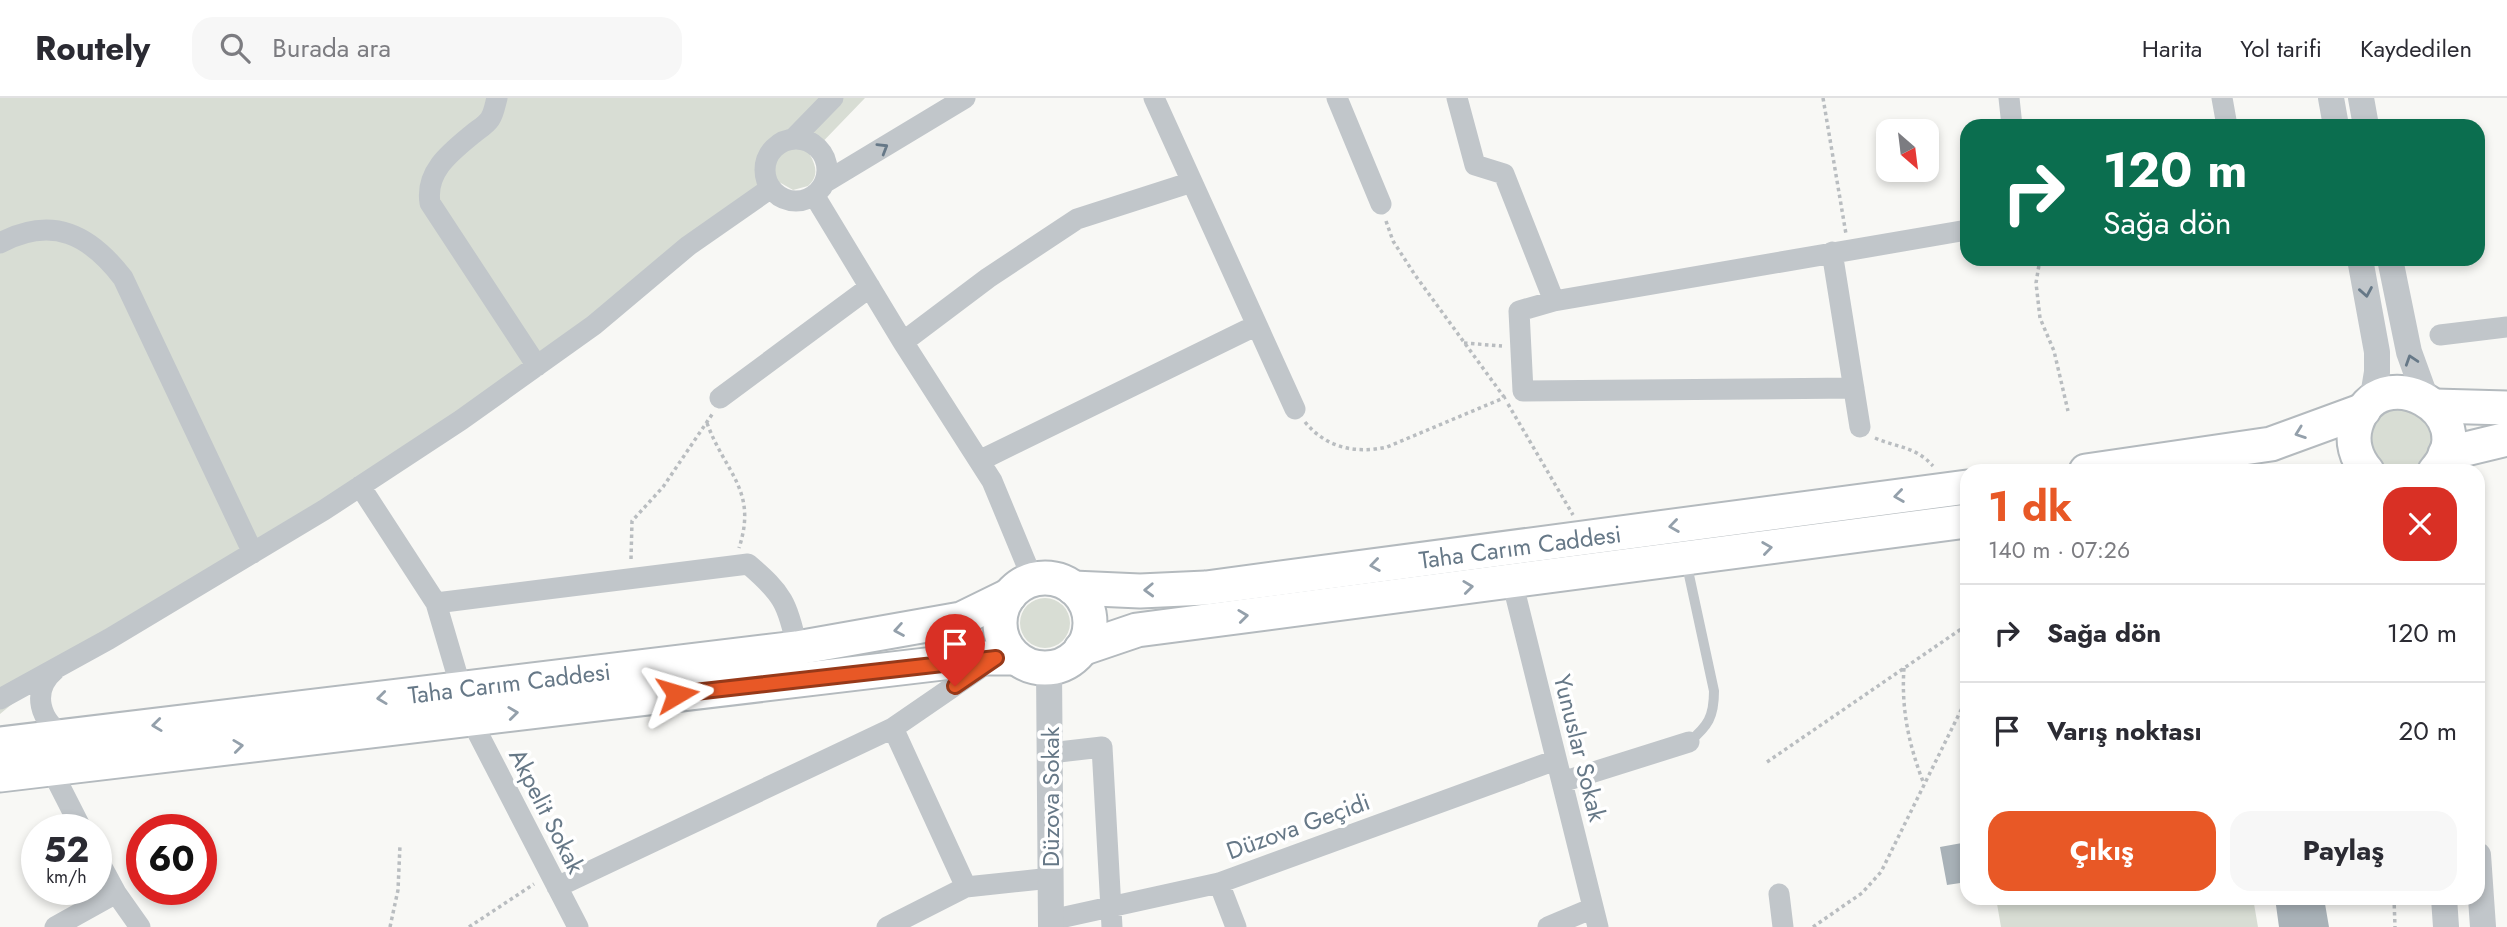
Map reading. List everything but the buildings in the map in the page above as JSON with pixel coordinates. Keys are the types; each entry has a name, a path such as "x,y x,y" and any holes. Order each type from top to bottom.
{"main road":[{"path":"2134,464 2271,444 2368,406 2382,396 2404,392 2430,402 2507,408"},
{"path":"2430,402 2446,425 2448,436 2441,464"},
{"path":"2363,464 2356,453 2354,442 2358,419 2368,406"},
{"path":"2444,464 2507,439"},
{"name":"Taha Carım Caddesi","path":"1073,588 1140,591 1206,588 1955,488"},
{"name":"Taha Carım Caddesi","path":"1081,649 1137,630 1960,522"},
{"path":"1052,579 1073,588 1087,607 1089,618 1089,630 1081,649 1071,659 1049,668 1006,658 1000,616 1022,587 1052,579"},
{"name":"Taha Carım Caddesi","path":"0,775 466,703 961,619 1022,587"},
{"name":"Taha Carım Caddesi","path":"0,744 66,736 1006,658"}],"street":[{"path":"497,98 486,124 437,168 430,179 428,191 430,203 537,366"},
{"path":"833,98 793,139 778,145 768,157 765,173 776,194 791,201 807,199 965,98"},
{"path":"1154,98 1295,409"},
{"path":"1337,98 1381,204"},
{"path":"1457,98 1475,166 1504,174 1555,300"},
{"path":"2009,98 2011,119"},
{"path":"2222,98 2226,119"},
{"path":"2331,98 2335,119"},
{"path":"2361,98 2365,119"},
{"path":"793,139 809,142 821,152 827,167 819,189 870,287 992,481 1022,587"},
{"path":"903,342 988,278 1077,219 1192,182"},
{"path":"0,699 253,552 461,420 594,325 688,246 771,188"},
{"path":"0,243 15,235 44,230 65,232 84,239 106,256 123,278 253,552"},
{"path":"1854,388 1523,391 1520,311 1555,300 1960,231"},
{"path":"1840,251 1860,427"},
{"path":"2361,266 2377,352 2377,372 2368,406"},
{"path":"2391,266 2406,342 2430,402"},
{"path":"720,398 870,287"},
{"path":"979,461 1257,325"},
{"path":"2440,335 2507,327"},
{"name":"Akpelit Sokak","path":"360,486 436,603 466,703 578,927"},
{"path":"436,603 748,564 774,586 790,615 797,648"},
{"name":"Yunuslar Sokak","path":"1512,581 1596,917"},
{"path":"554,880 893,728 1006,658"},
{"path":"59,667 43,685 41,710 46,721 66,736"},
{"name":"Düzova Sokak","path":"1049,668 1051,923"},
{"path":"893,728 966,887"},
{"path":"1562,782 1689,742"},
{"path":"1050,753 1102,747 1112,917"},
{"name":"Düzova Geçidi","path":"1051,923 1112,917 1219,883 1556,760"},
{"path":"51,769 74,814"},
{"path":"887,927 966,887 1051,878"},
{"path":"1219,883 1236,927"},
{"path":"112,886 140,927"},
{"path":"55,927 116,893"},
{"path":"1779,894 1783,927"},
{"path":"2444,905 2446,927"},
{"path":"2481,905 2483,927"},
{"path":"1548,927 1596,917"}],"lane":[{"path":"1685,559 1714,691 1712,712 1706,727 1689,742"}],"path":[{"path":"1823,98 1840,251"},
{"path":"1381,204 1393,241 1504,398 1587,537"},
{"path":"2038,266 2036,283 2040,318 2054,351 2068,411"},
{"path":"1464,343 1521,347"},
{"path":"1295,409 1309,426 1326,440 1346,449 1367,452 1387,447 1504,398"},
{"path":"631,579 632,521 663,487 708,423 714,443 744,495 746,511 733,566"},
{"path":"1860,427 1892,446 1911,448 1923,455 1940,477 1955,488"},
{"path":"1767,762 1960,630"},
{"path":"1904,668 1904,716 1924,784"},
{"path":"1813,927 1876,880 1960,712"},
{"path":"390,927 398,890 400,845"},
{"path":"469,927 554,880"},
{"path":"2394,905 2395,927"}],"shaded area":[{"path":"0,98 865,98 810,155 815,172 814,179 808,186 793,190 779,182 509,382 40,681 0,714"},
{"path":"2388,408 2419,410 2434,437 2422,464 2379,464 2377,461 2368,433 2381,413"},
{"path":"1045,598 1063,605 1070,623 1063,641 1045,648 1027,641 1020,623 1027,605"},
{"path":"1997,905 2254,905 2258,927 2001,927"}],"route":[{"path":"677,694 996,658 955,686"}]}
